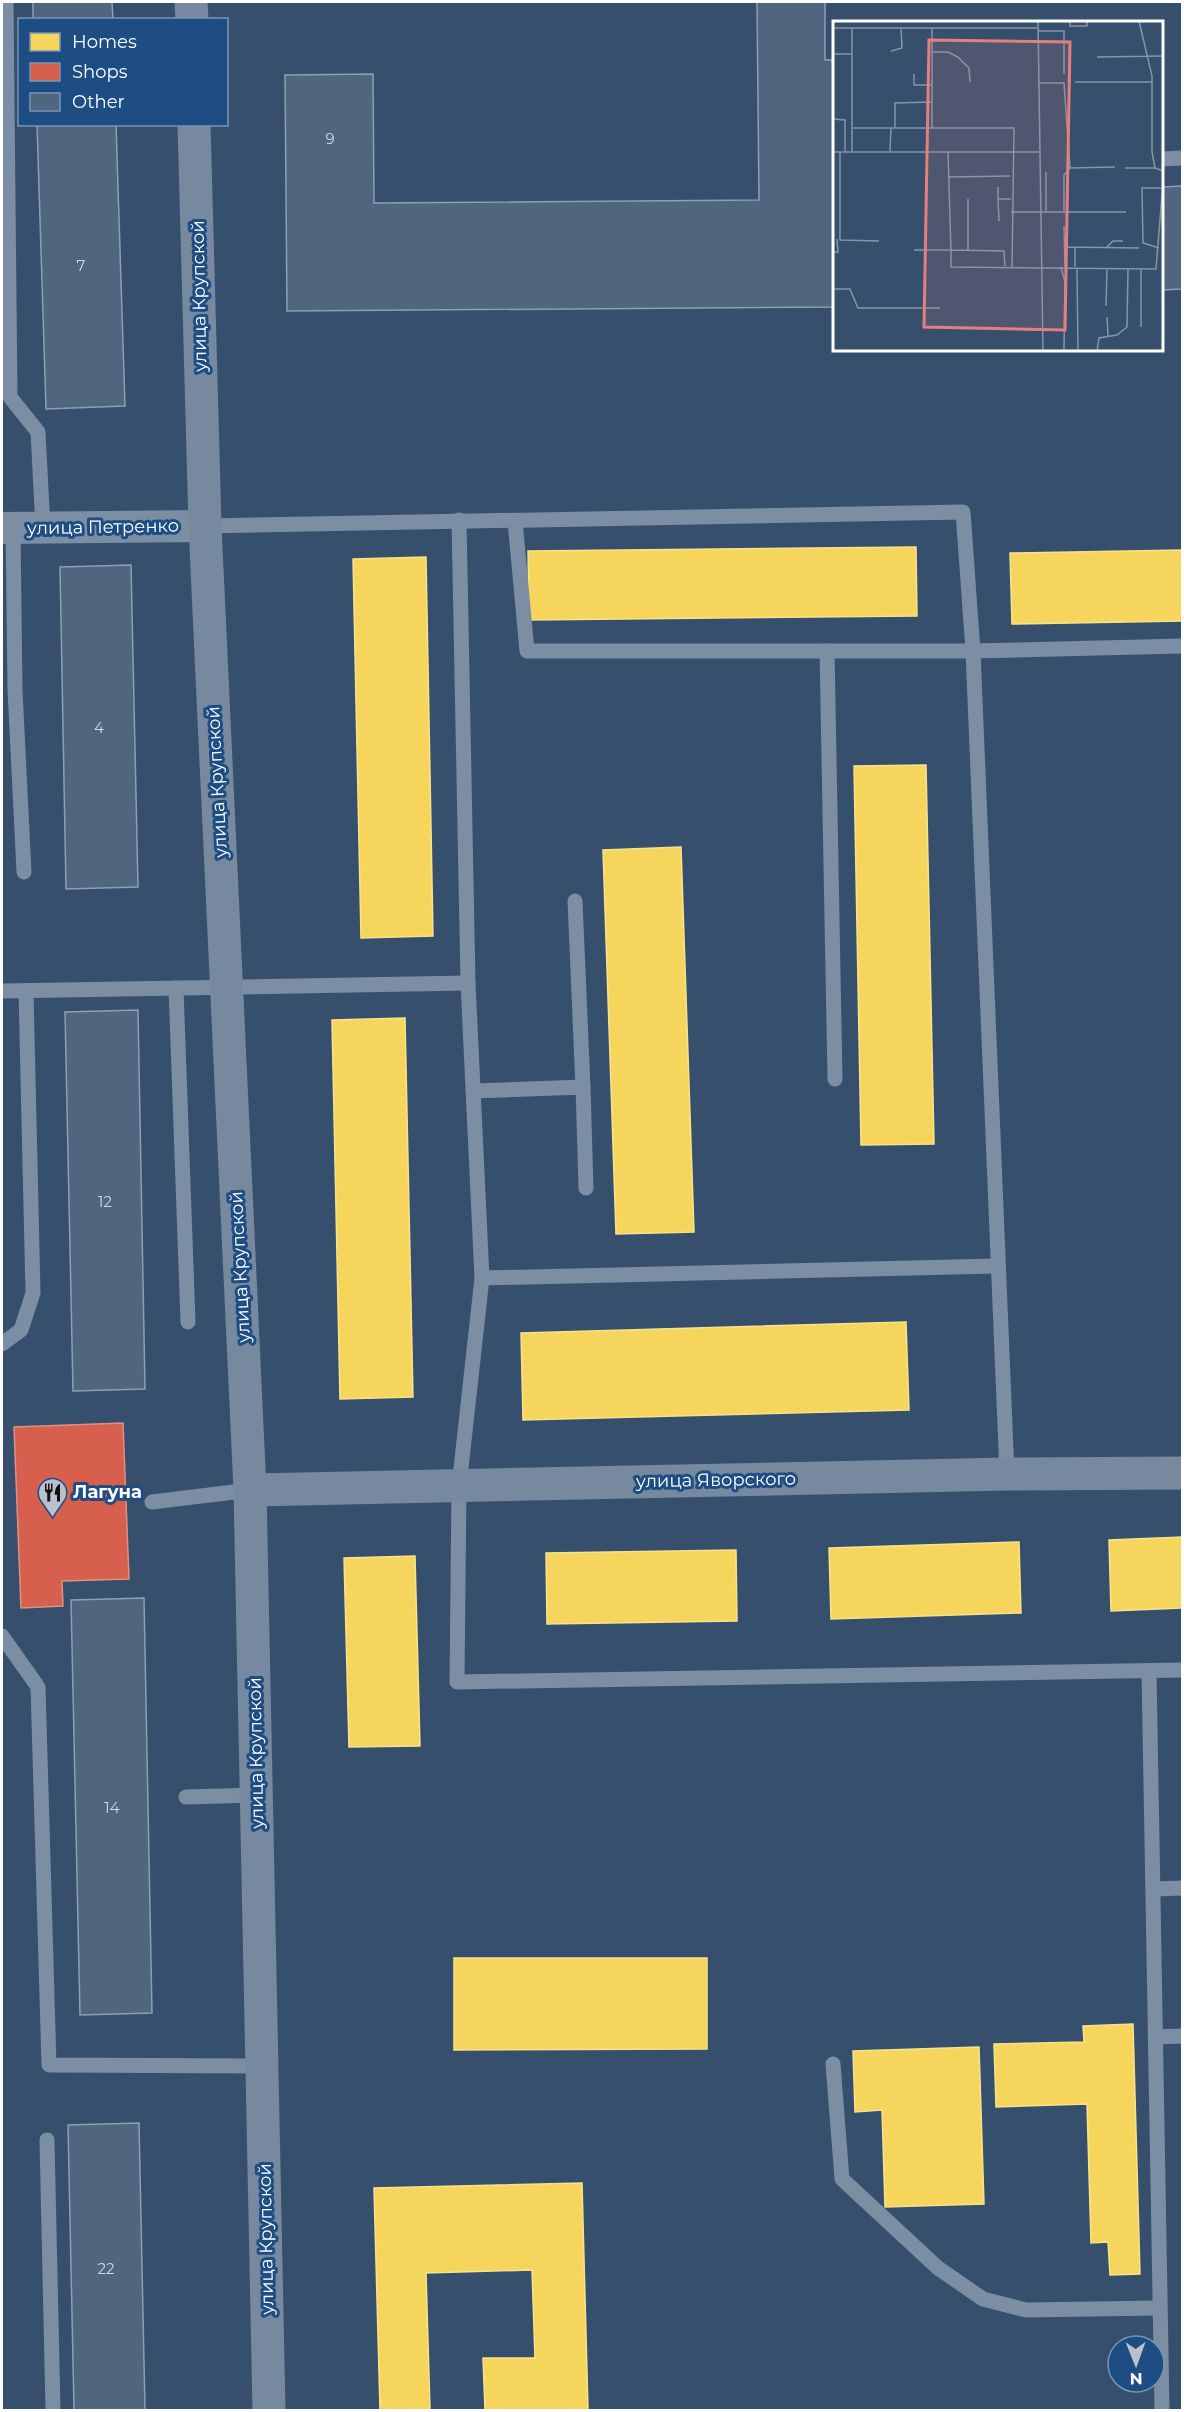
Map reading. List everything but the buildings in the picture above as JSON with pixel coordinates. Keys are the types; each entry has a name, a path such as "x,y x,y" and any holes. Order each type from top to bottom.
{"main road":[{"path":"191,2 192,18"},
{"name":"улица Крупской","path":"194,126 205,526 249,1490 269,2410"},
{"name":"улица Яворского","path":"249,1490 1007,1474 1182,1473"}],"street":[{"name":"улица Петренко","path":"7,528 205,526"}],"lane":[{"path":"6,2 6,397 38,432 43,528"},
{"path":"1163,159 1182,158"},
{"path":"205,526 963,512 973,651 1007,1474"},
{"path":"459,520 468,983 482,1278 459,1486 457,1682 1182,1670"},
{"path":"515,521 527,651 973,651 1182,646"},
{"path":"7,528 8,691 24,872"},
{"path":"826,651 835,1079"},
{"path":"575,901 586,1188"},
{"path":"2,991 468,983"},
{"path":"176,988 188,1322"},
{"path":"2,1344 21,1330 33,1293 26,991"},
{"path":"473,1090 583,1087"},
{"path":"482,1278 997,1266"},
{"path":"152,1502 249,1490"},
{"path":"2,1636 38,1687 49,2065 263,2066"},
{"path":"1149,1671 1162,2410"},
{"path":"186,1797 257,1795"},
{"path":"1154,1889 1182,1888"},
{"path":"1155,2037 1182,2036"},
{"path":"833,2064 842,2179 938,2268 983,2299 1026,2310 1159,2308"},
{"path":"47,2140 53,2410"}],"place":[{"name":"Лагуна","path":"52,1518"}]}
